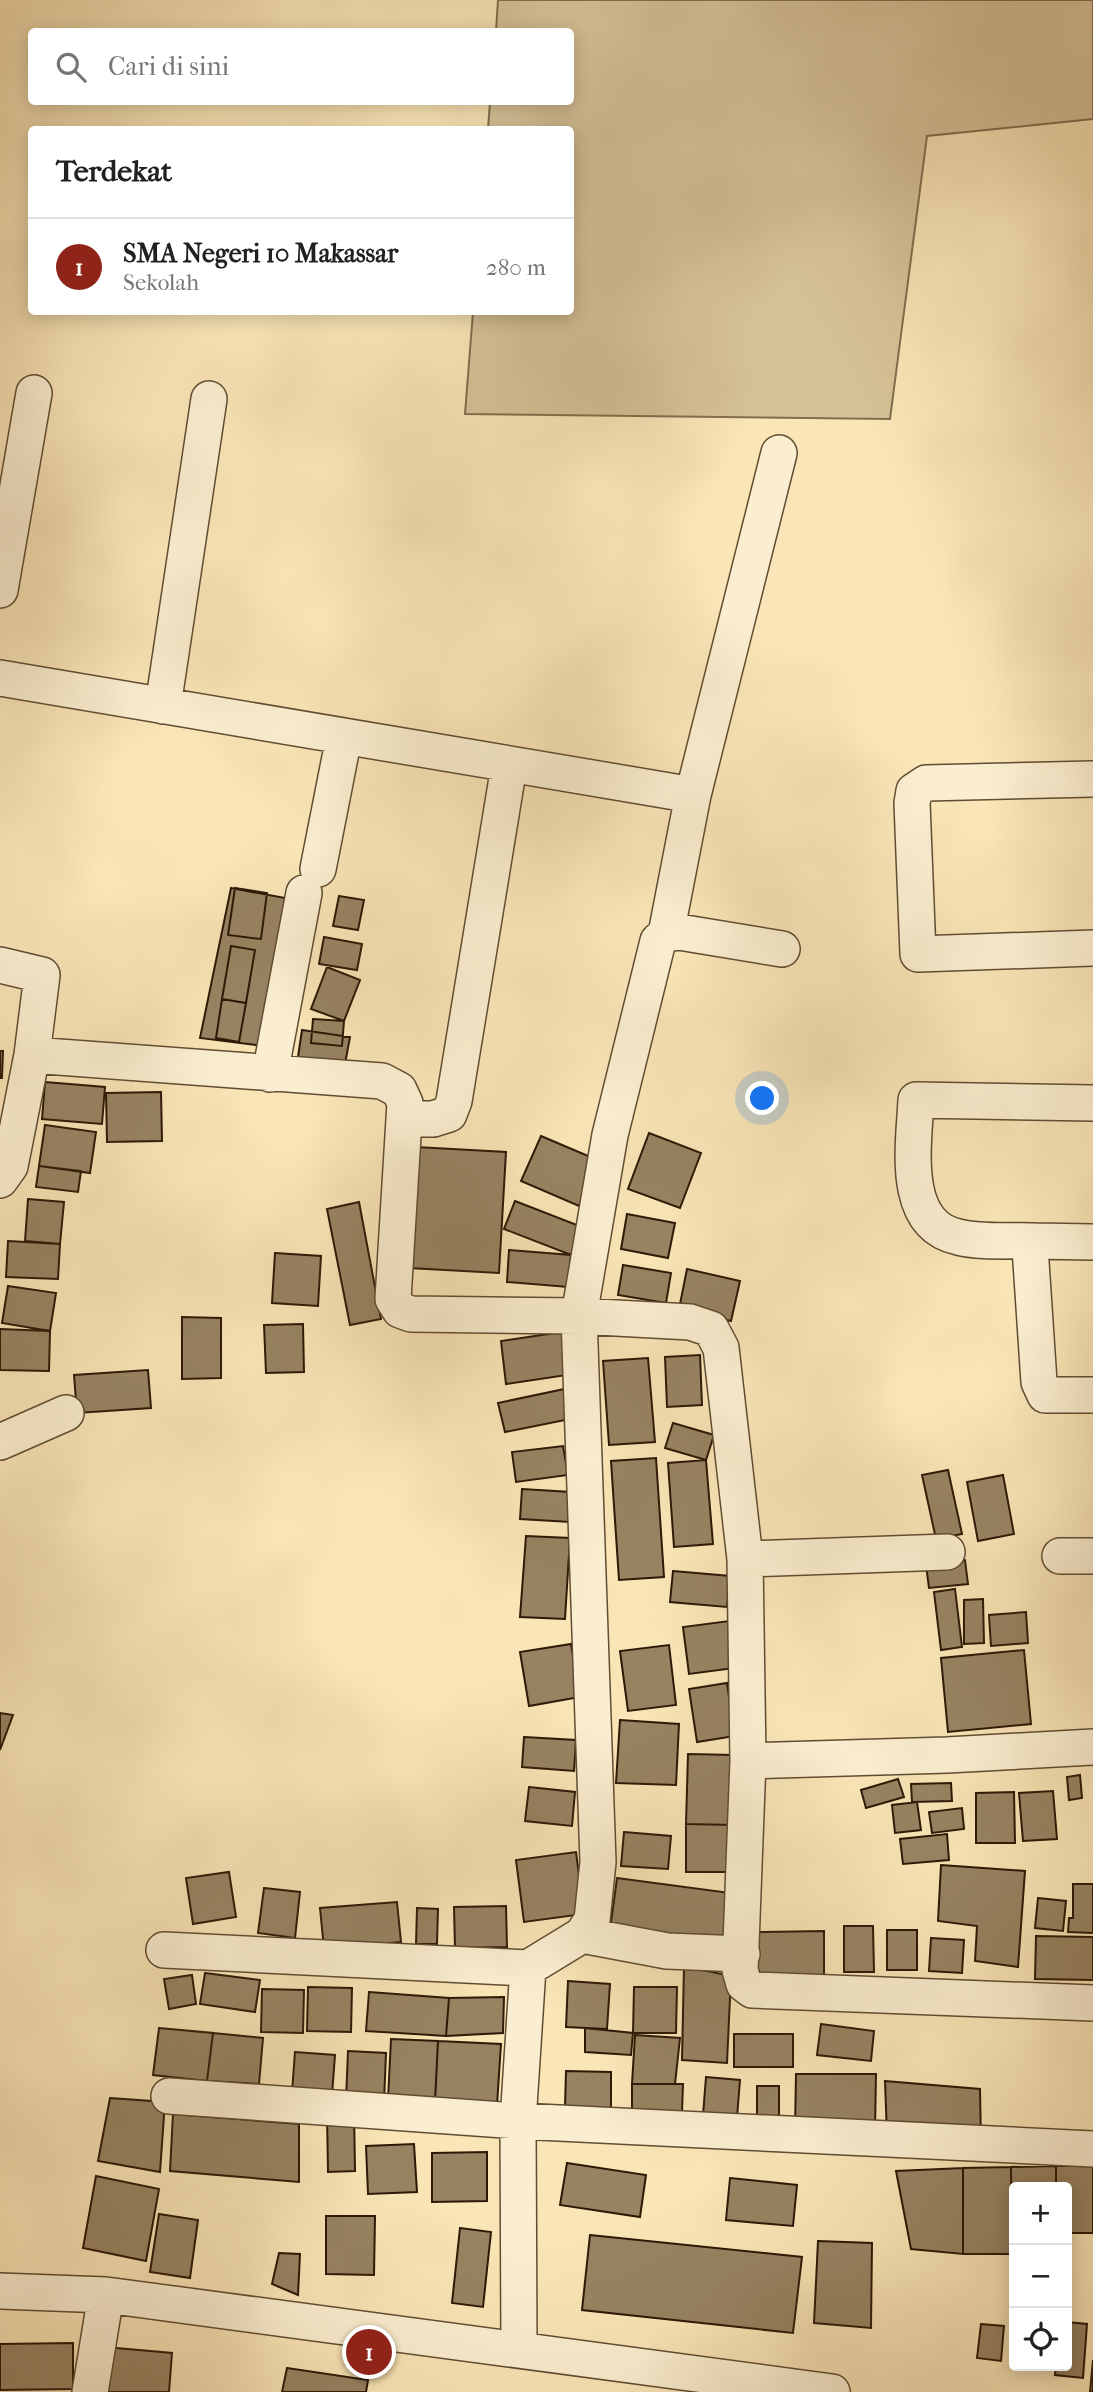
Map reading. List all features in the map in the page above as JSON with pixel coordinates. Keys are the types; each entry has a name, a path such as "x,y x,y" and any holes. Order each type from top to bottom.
{"street":[{"path":"0,590 34,394"},
{"path":"163,706 209,399"},
{"path":"666,934 693,795 779,453"},
{"path":"0,678 693,795"},
{"path":"270,1074 344,737"},
{"path":"406,1119 433,1119 449,1114 454,1101 509,766"},
{"path":"1093,779 926,782 914,791 912,803 918,954 1093,948"},
{"path":"164,1950 528,1968 582,1935 592,1920 598,1862 579,1316 610,1135 658,941 666,934 679,932 782,949"},
{"path":"0,965 42,975 32,1055 10,1166 0,1180"},
{"path":"32,1055 382,1081 399,1090 405,1103 393,1299 400,1310 411,1314 579,1316 690,1322 711,1329 717,1337 723,1362 745,1559 748,1760 741,1979 752,1990 1093,2003"},
{"path":"1093,1103 916,1100 914,1180 922,1208 935,1227 958,1237 1093,1242"},
{"path":"1035,1241 1030,1247 1039,1382 1045,1395 1093,1395"},
{"path":"0,1442 66,1413"},
{"path":"745,1559 947,1552"},
{"path":"748,1760 947,1755 1093,1747"},
{"path":"582,1935 667,1951 742,1954"},
{"path":"519,2348 518,2121 528,1968"},
{"path":"169,2096 518,2121 1093,2149"},
{"path":"0,2291 106,2295 519,2348 832,2392"},
{"path":"90,2392 106,2295"}],"shaded area":[{"path":"498,0 1093,0 1093,119 927,136 890,419 465,414 473,315 574,315 574,126 488,126 490,105 574,105 574,28 496,28"}],"building":[{"path":"231,888 296,900 265,1046 200,1038"},
{"path":"235,888 267,893 261,939 228,935"},
{"path":"339,896 364,900 358,930 333,926"},
{"path":"324,937 362,944 357,970 319,964"},
{"path":"231,946 255,950 246,1003 222,999"},
{"path":"327,967 360,980 344,1021 311,1009"},
{"path":"222,999 246,1003 239,1042 216,1038"},
{"path":"313,1019 344,1021 342,1046 311,1043"},
{"path":"302,1030 350,1037 345,1064 298,1057"},
{"path":"0,1051 3,1051 2,1078 0,1078"},
{"path":"45,1082 105,1087 102,1124 42,1119"},
{"path":"161,1092 162,1141 107,1142 106,1093"},
{"path":"45,1125 96,1132 90,1173 39,1166"},
{"path":"649,1133 701,1153 680,1208 628,1189"},
{"path":"541,1136 600,1161 579,1206 521,1181"},
{"path":"416,1147 506,1152 499,1273 409,1268"},
{"path":"39,1166 81,1171 78,1192 36,1187"},
{"path":"28,1199 64,1202 60,1244 25,1241"},
{"path":"515,1201 582,1227 571,1255 504,1229"},
{"path":"359,1202 381,1319 350,1325 327,1209"},
{"path":"627,1214 675,1223 668,1258 621,1249"},
{"path":"8,1241 60,1244 58,1279 6,1277"},
{"path":"509,1250 571,1255 568,1287 507,1282"},
{"path":"275,1253 321,1256 318,1306 272,1303"},
{"path":"623,1265 671,1273 666,1303 618,1295"},
{"path":"687,1269 740,1281 731,1321 679,1309"},
{"path":"8,1286 56,1293 50,1331 2,1323"},
{"path":"182,1317 221,1318 221,1378 182,1379"},
{"path":"303,1324 304,1372 266,1373 264,1325"},
{"path":"0,1329 50,1331 49,1371 0,1370"},
{"path":"562,1332 567,1375 506,1384 501,1341"},
{"path":"700,1355 702,1405 667,1407 665,1357"},
{"path":"648,1358 655,1442 609,1445 603,1361"},
{"path":"148,1370 151,1408 77,1413 74,1375"},
{"path":"569,1388 575,1418 505,1432 498,1403"},
{"path":"673,1423 714,1435 706,1460 665,1448"},
{"path":"563,1446 568,1475 516,1482 512,1452"},
{"path":"656,1458 664,1577 619,1580 611,1461"},
{"path":"706,1460 713,1544 674,1547 668,1463"},
{"path":"948,1470 962,1534 936,1539 922,1475"},
{"path":"1003,1475 1014,1534 978,1541 967,1482"},
{"path":"522,1489 571,1492 570,1522 520,1519"},
{"path":"526,1536 570,1538 565,1619 520,1617"},
{"path":"965,1560 968,1584 929,1588 926,1565"},
{"path":"673,1571 730,1576 727,1607 670,1602"},
{"path":"955,1589 962,1647 941,1650 934,1592"},
{"path":"983,1599 984,1643 964,1644 964,1600"},
{"path":"1026,1612 1028,1643 991,1646 989,1615"},
{"path":"729,1621 735,1668 689,1674 683,1627"},
{"path":"571,1644 580,1697 529,1706 520,1652"},
{"path":"669,1645 676,1705 628,1711 620,1651"},
{"path":"1024,1650 1031,1724 948,1732 941,1658"},
{"path":"727,1683 735,1736 697,1742 689,1689"},
{"path":"0,1713 13,1715 0,1750"},
{"path":"620,1720 679,1724 676,1785 616,1783"},
{"path":"524,1737 576,1740 574,1771 522,1767"},
{"path":"688,1754 735,1755 734,1825 686,1824"},
{"path":"1080,1775 1082,1798 1069,1800 1067,1777"},
{"path":"898,1779 904,1797 866,1808 861,1790"},
{"path":"951,1783 952,1801 912,1802 911,1784"},
{"path":"529,1787 575,1792 572,1826 525,1821"},
{"path":"1053,1791 1057,1839 1023,1841 1019,1793"},
{"path":"1014,1792 1015,1843 976,1843 976,1793"},
{"path":"917,1802 921,1830 895,1833 892,1805"},
{"path":"962,1808 964,1829 932,1833 929,1812"},
{"path":"686,1824 734,1825 733,1872 686,1872"},
{"path":"624,1832 671,1836 668,1869 621,1866"},
{"path":"947,1834 949,1860 903,1864 900,1839"},
{"path":"576,1852 584,1914 524,1922 516,1860"},
{"path":"941,1865 1025,1871 1018,1967 975,1961 977,1926 938,1921"},
{"path":"229,1872 236,1917 193,1924 186,1878"},
{"path":"617,1878 738,1894 731,1946 610,1930"},
{"path":"1073,1884 1093,1884 1093,1933 1068,1932 1069,1918 1073,1918"},
{"path":"264,1888 300,1892 295,1938 258,1933"},
{"path":"1038,1898 1066,1901 1063,1931 1035,1928"},
{"path":"397,1902 401,1942 324,1949 320,1908"},
{"path":"506,1906 507,1947 455,1948 454,1907"},
{"path":"417,1908 438,1909 437,1944 416,1944"},
{"path":"844,1926 873,1926 874,1972 844,1972"},
{"path":"887,1930 917,1930 917,1970 887,1970"},
{"path":"824,1931 824,1975 757,1976 757,1932"},
{"path":"1036,1936 1093,1937 1093,1980 1035,1979"},
{"path":"931,1938 964,1940 962,1973 929,1971"},
{"path":"684,1966 731,1976 727,2063 682,2060"},
{"path":"205,1973 260,1980 255,2012 200,2004"},
{"path":"192,1975 196,2004 169,2009 164,1979"},
{"path":"568,1981 610,1984 607,2029 566,2027"},
{"path":"308,1987 352,1988 351,2032 307,2031"},
{"path":"634,1987 677,1987 676,2033 633,2033"},
{"path":"262,1989 304,1990 303,2033 261,2032"},
{"path":"369,1992 449,1998 446,2036 366,2031"},
{"path":"504,1997 503,2033 446,2036 449,1998"},
{"path":"821,2024 874,2031 871,2061 817,2055"},
{"path":"159,2028 213,2033 207,2081 153,2075"},
{"path":"585,2028 633,2033 631,2055 585,2052"},
{"path":"213,2033 263,2038 259,2084 207,2081"},
{"path":"734,2034 793,2034 793,2067 734,2067"},
{"path":"635,2035 680,2038 675,2084 632,2084"},
{"path":"391,2039 438,2041 435,2102 388,2100"},
{"path":"438,2041 501,2044 497,2105 435,2102"},
{"path":"348,2051 386,2053 384,2102 346,2100"},
{"path":"295,2052 335,2055 332,2095 292,2092"},
{"path":"566,2071 611,2072 611,2108 565,2108"},
{"path":"796,2074 876,2074 875,2131 795,2130"},
{"path":"706,2077 740,2080 737,2118 703,2115"},
{"path":"885,2081 980,2089 981,2144 887,2136"},
{"path":"632,2084 683,2084 682,2112 632,2112"},
{"path":"757,2086 779,2086 779,2120 757,2120"},
{"path":"110,2098 165,2102 160,2172 98,2161"},
{"path":"354,2113 355,2171 328,2172 327,2114"},
{"path":"173,2114 299,2124 299,2182 170,2171"},
{"path":"414,2144 417,2192 368,2194 366,2146"},
{"path":"487,2152 487,2201 432,2202 432,2153"},
{"path":"567,2163 646,2175 640,2217 560,2205"},
{"path":"1056,2166 1056,2182 1011,2182 1011,2167"},
{"path":"1056,2166 1093,2166 1093,2233 1072,2233 1072,2182 1056,2182"},
{"path":"1011,2167 1009,2254 963,2254 963,2168"},
{"path":"963,2168 963,2254 911,2249 896,2171"},
{"path":"96,2176 159,2189 146,2261 83,2248"},
{"path":"730,2178 797,2185 793,2226 726,2220"},
{"path":"159,2214 198,2220 190,2278 150,2272"},
{"path":"326,2216 375,2216 374,2275 326,2274"},
{"path":"460,2228 491,2232 483,2307 452,2303"},
{"path":"590,2235 802,2257 793,2333 582,2310"},
{"path":"818,2241 872,2243 871,2328 814,2323"},
{"path":"279,2253 300,2254 298,2295 272,2284"},
{"path":"1072,2322 1087,2324 1083,2378 1055,2375 1055,2371 1072,2371"},
{"path":"981,2324 1004,2326 1001,2361 977,2358"},
{"path":"73,2343 73,2389 0,2390 0,2344"},
{"path":"105,2347 172,2353 169,2392 102,2392"},
{"path":"1093,2360 1093,2392 1090,2392"},
{"path":"287,2368 368,2380 366,2392 282,2392"}],"place":[{"name":"SMA Negeri 10 Makassar","path":"369,2352"}]}
